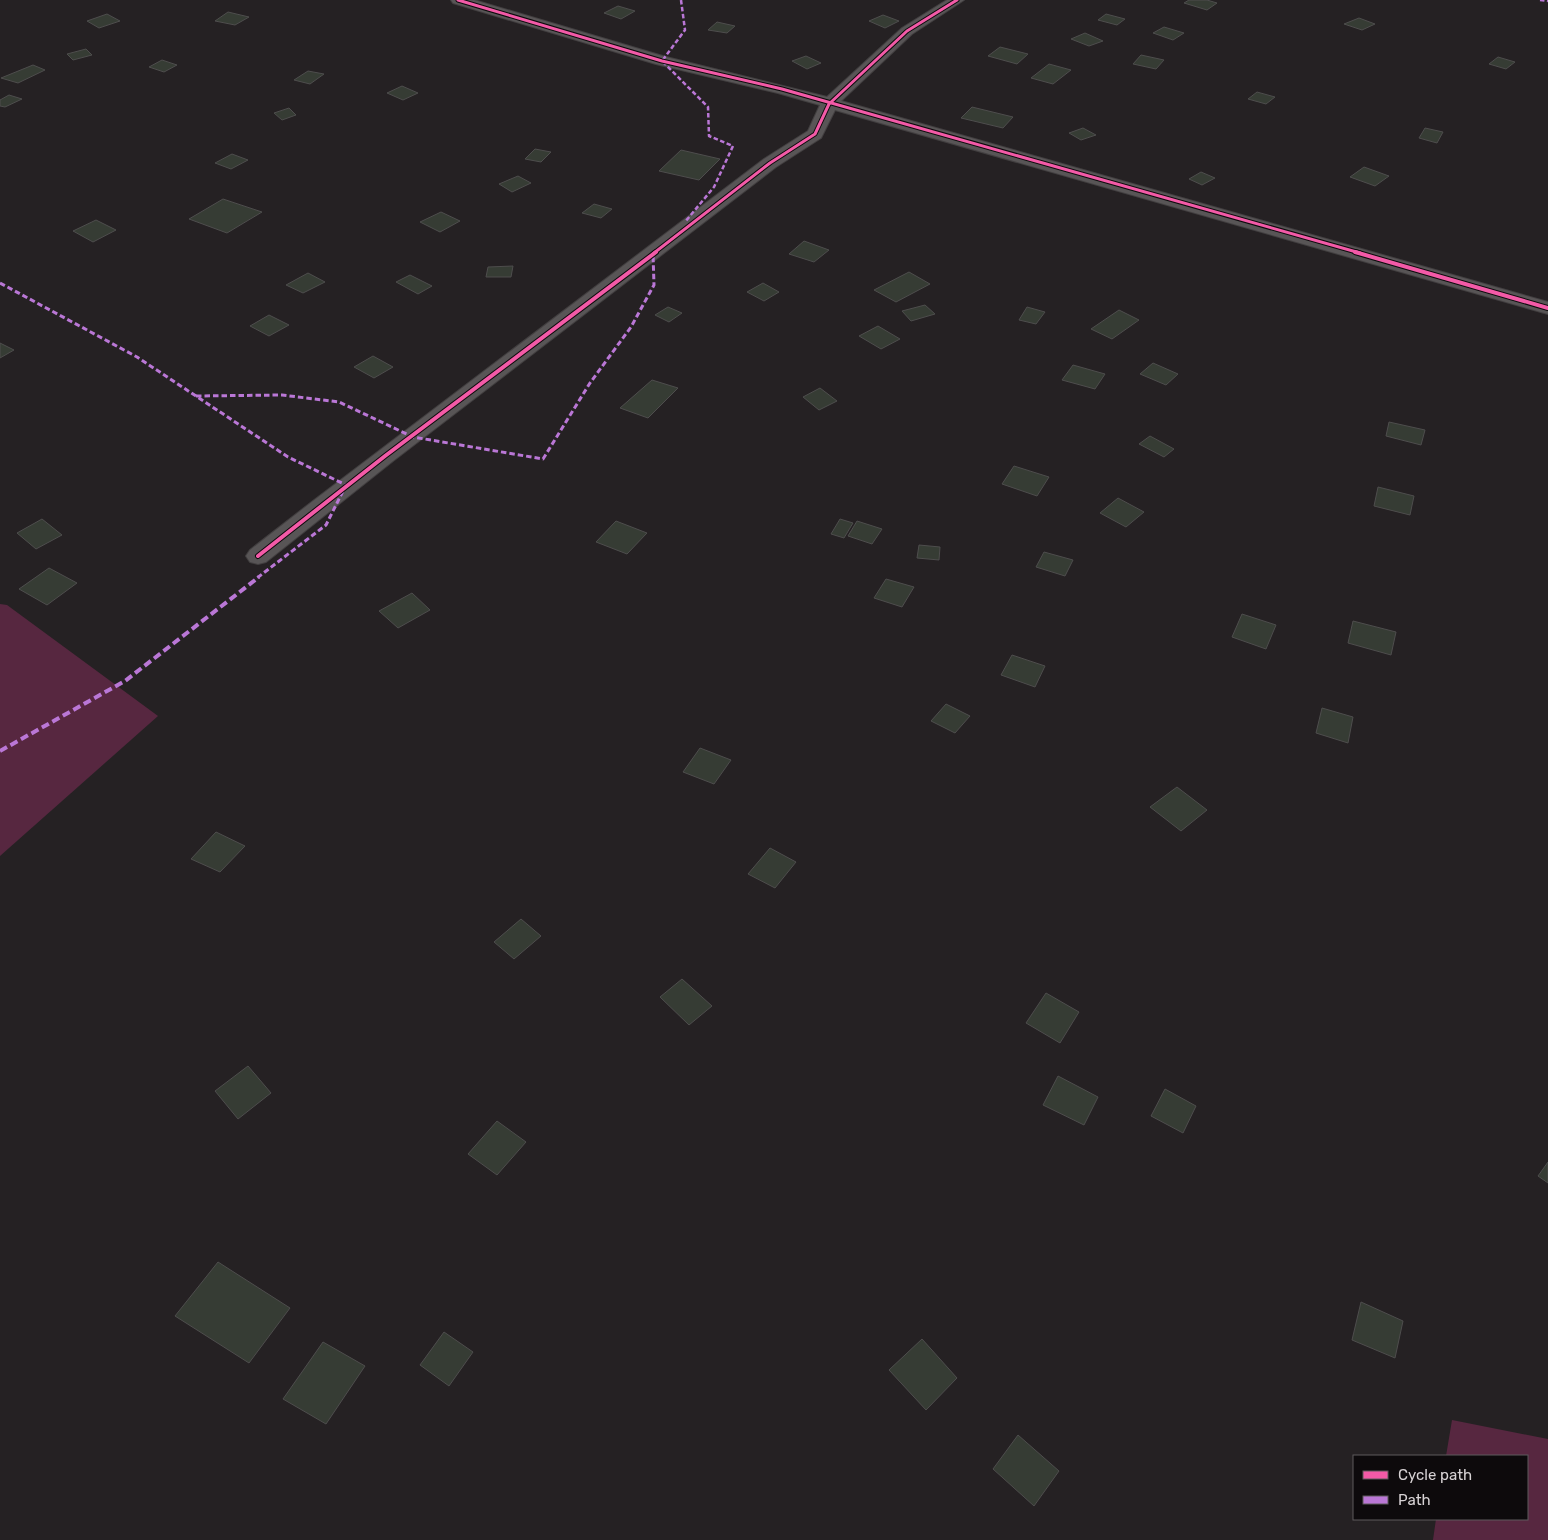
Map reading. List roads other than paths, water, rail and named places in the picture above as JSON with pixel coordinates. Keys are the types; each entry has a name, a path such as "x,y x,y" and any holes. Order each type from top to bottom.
{"street":[{"path":"458,0 662,61 782,88 829,104 1302,236 1548,308"},
{"path":"258,556 346,486 652,255 770,163 816,134 829,104 907,31 957,0"}]}
